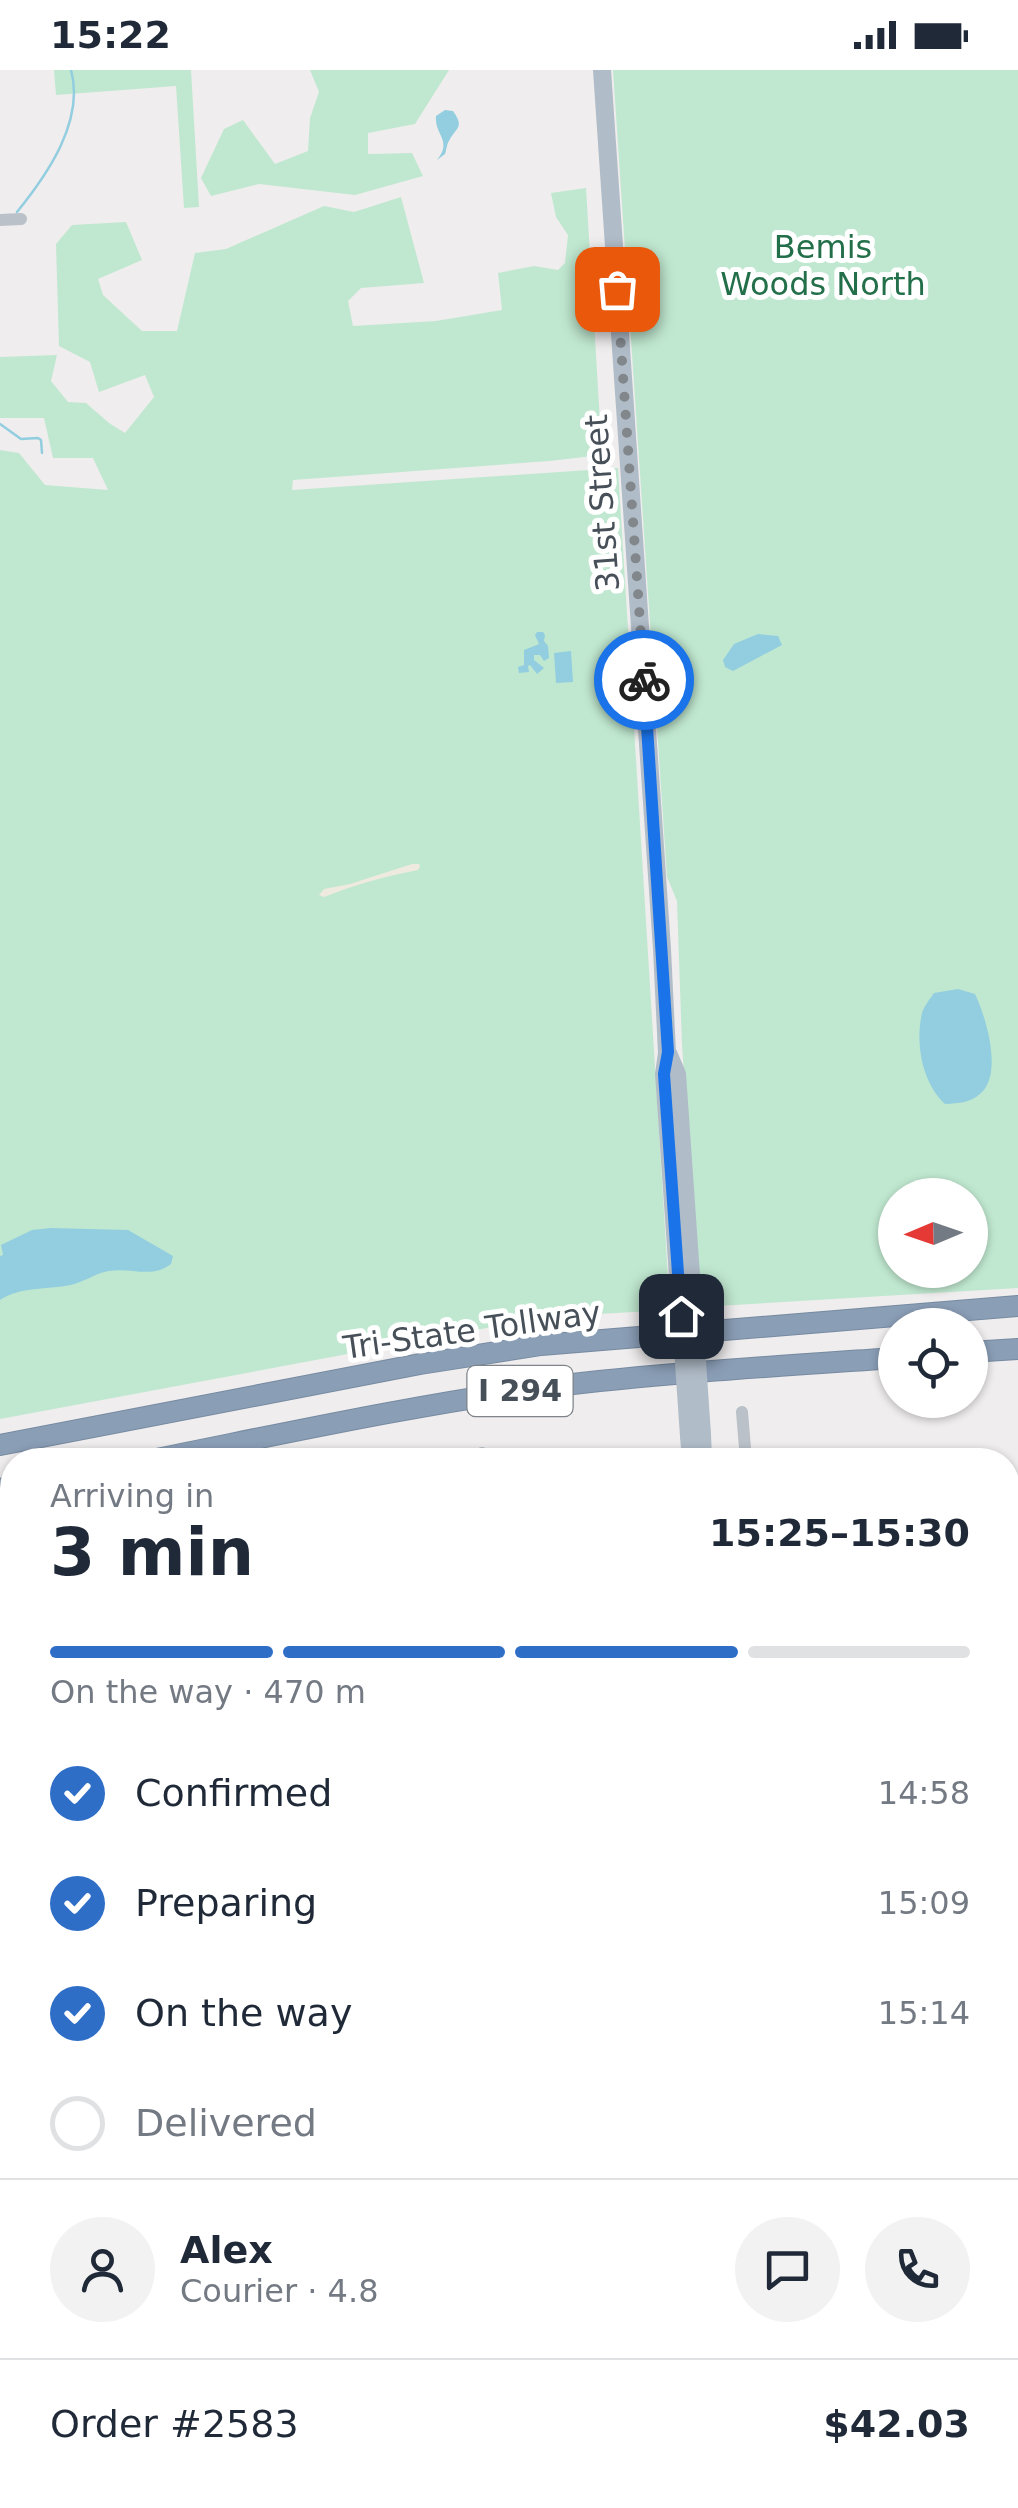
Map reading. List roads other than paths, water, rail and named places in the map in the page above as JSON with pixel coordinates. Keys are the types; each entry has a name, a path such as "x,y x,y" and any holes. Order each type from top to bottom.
{"highway":[{"name":"Tri-State Tollway","path":"0,1445 420,1364 541,1345 1018,1306"},
{"path":"988,1351 1018,1349"},
{"name":"Tri-State Tollway","path":"212,1448 427,1406 546,1388 649,1376 878,1359"}],"main road":[{"name":"31st Street","path":"602,70 668,1052 664,1074 685,1276 695,1435"},
{"path":"693,1448 695,1435"},
{"path":"695,1435 700,1448"}],"street":[{"path":"0,220 21,219"},
{"path":"742,1412 745,1448"}],"water":[{"path":"445,110 453,111 459,124 445,154 437,160 443,142 436,116"},
{"path":"537,632 545,635 549,658 544,661 540,655 534,655 534,660 544,668 537,674 530,665 529,672 519,673 518,667 524,665 524,650 539,644"},
{"path":"758,634 778,636 782,645 733,671 725,667 723,660 734,644"},
{"path":"571,651 573,682 556,683 554,653"},
{"path":"958,989 975,994 979,1004 988,1030 991,1072 988,1084 977,1096 945,1104 926,1074 920,1025 923,1010 934,993"},
{"path":"32,1230 128,1230 173,1256 171,1264 149,1272 109,1271 71,1285 26,1290 0,1300 1,1245"}],"waterway":[{"path":"17,212 51,164 68,128 74,89 71,70"},
{"path":"0,424 21,439 41,440 42,453"}],"park label":[{"name":"Bemis Woods North","path":"823,266"}]}
